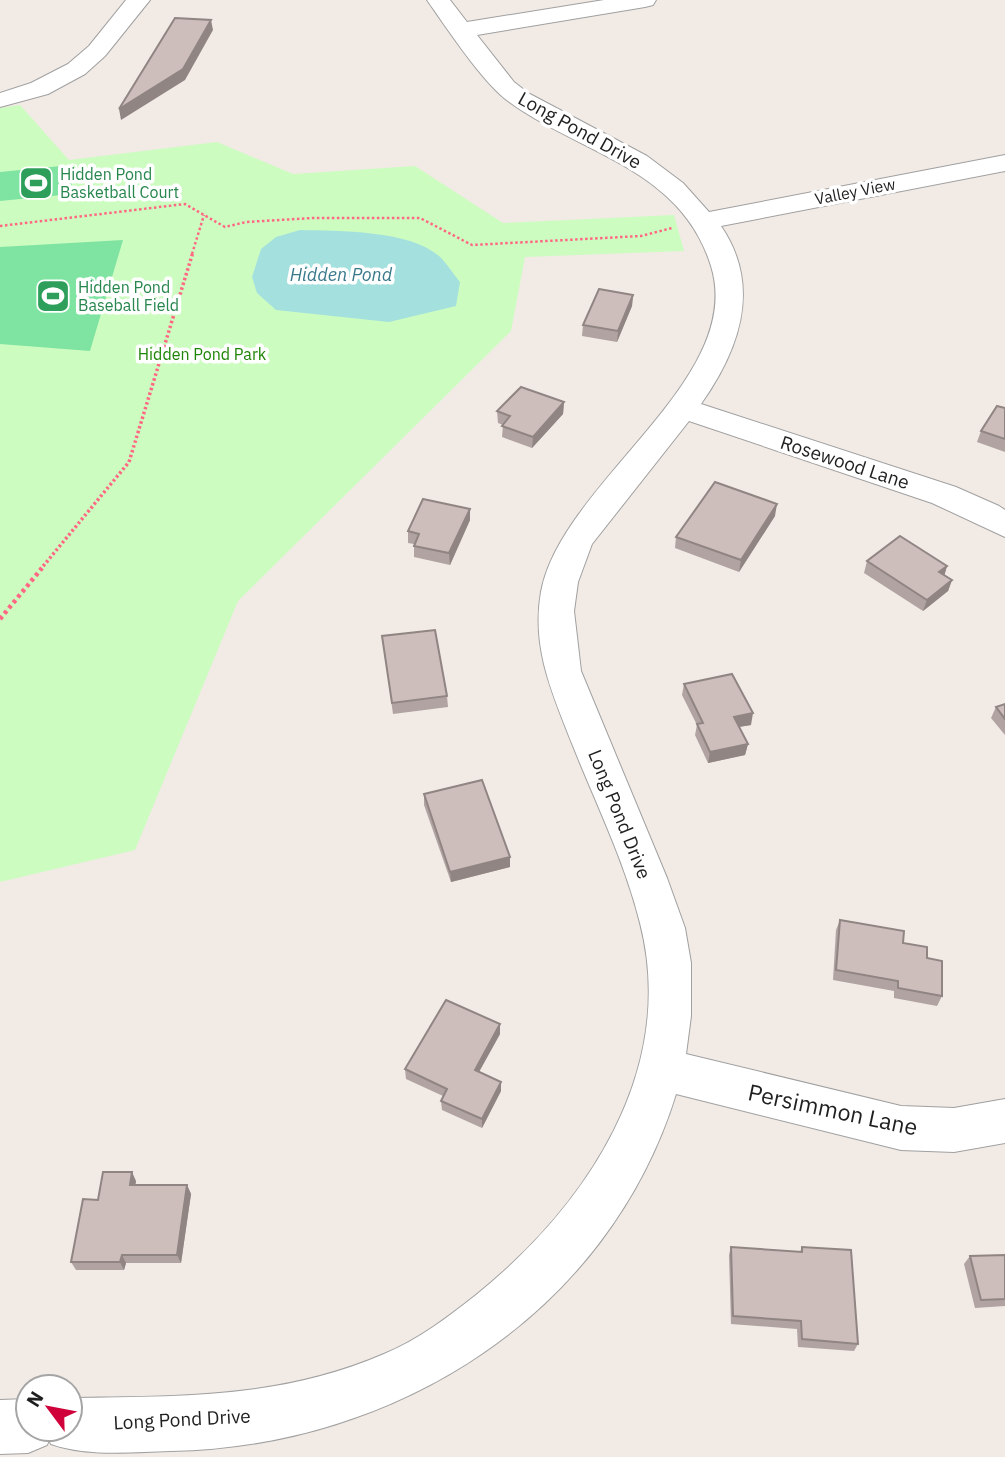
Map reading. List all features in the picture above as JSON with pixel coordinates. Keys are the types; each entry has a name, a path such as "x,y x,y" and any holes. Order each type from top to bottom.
{"street":[{"path":"0,100 61,79 82,65 97,51 126,10 139,0"},
{"path":"450,15 645,0"},
{"name":"Long Pond Drive","path":"84,1425 218,1421 290,1410 394,1376 458,1341 515,1299 563,1252 603,1200 640,1130 662,1069 671,1008 669,960 660,916 562,671 555,639 555,608 560,579 579,538 704,380 720,349 729,318 730,288 723,259 704,221 674,189 641,163 519,98 505,87 450,15"},
{"name":"Valley View","path":"704,221 1005,163"},
{"name":"Rosewood Lane","path":"682,408 944,495 1005,525"},
{"name":"Persimmon Lane","path":"662,1069 901,1128 954,1130 1005,1121"}],"path":[{"path":"0,226 185,204 225,227 246,222 313,218 420,218 472,245 641,236 704,221"},
{"path":"0,619 129,462 204,215"}],"green space":[{"name":"Hidden Pond Park","path":"20,105 69,160 217,142 293,174 415,166 503,223 674,215 684,251 525,257 511,331 238,601 135,850 0,882 0,108"},
{"name":"Hidden Pond Basketball Court","path":"71,165 72,194 0,201 0,172"},
{"name":"Hidden Pond Baseball Field","path":"123,240 90,351 0,344 0,247"}],"water":[{"name":"Hidden Pond","path":"300,230 373,234 426,247 442,259 460,282 456,306 389,322 276,310 257,293 252,277 261,249 276,237"}],"building":[{"path":"175,18 211,20 183,69 119,109"},
{"path":"599,289 633,295 618,331 583,325"},
{"path":"521,387 564,402 533,437 502,426 510,416 497,411"},
{"path":"997,406 1005,408 1005,439 981,431"},
{"path":"715,482 777,504 741,560 676,537"},
{"path":"423,499 470,509 449,553 414,546 419,534 408,531"},
{"path":"900,536 947,566 939,572 952,580 927,600 867,561"},
{"path":"435,630 447,696 392,703 382,636"},
{"path":"732,674 753,713 734,717 748,744 710,752 697,724 703,723 684,684"},
{"path":"1005,704 1005,719 996,707"},
{"path":"482,780 510,857 450,872 424,794"},
{"path":"840,920 904,931 903,943 927,947 927,958 942,961 942,996 898,988 898,981 836,970"},
{"path":"446,1000 500,1024 475,1070 501,1082 482,1119 441,1101 447,1089 405,1069"},
{"path":"103,1172 132,1172 130,1185 187,1185 177,1255 122,1255 120,1262 71,1262 83,1199 98,1200"},
{"path":"731,1247 802,1252 802,1247 851,1250 858,1344 802,1339 801,1321 733,1316"},
{"path":"1005,1255 1005,1299 981,1300 970,1256"}],"place":[{"name":"Hidden Pond Basketball Court","path":"36,183"},
{"name":"Hidden Pond Baseball Field","path":"53,296"}]}
